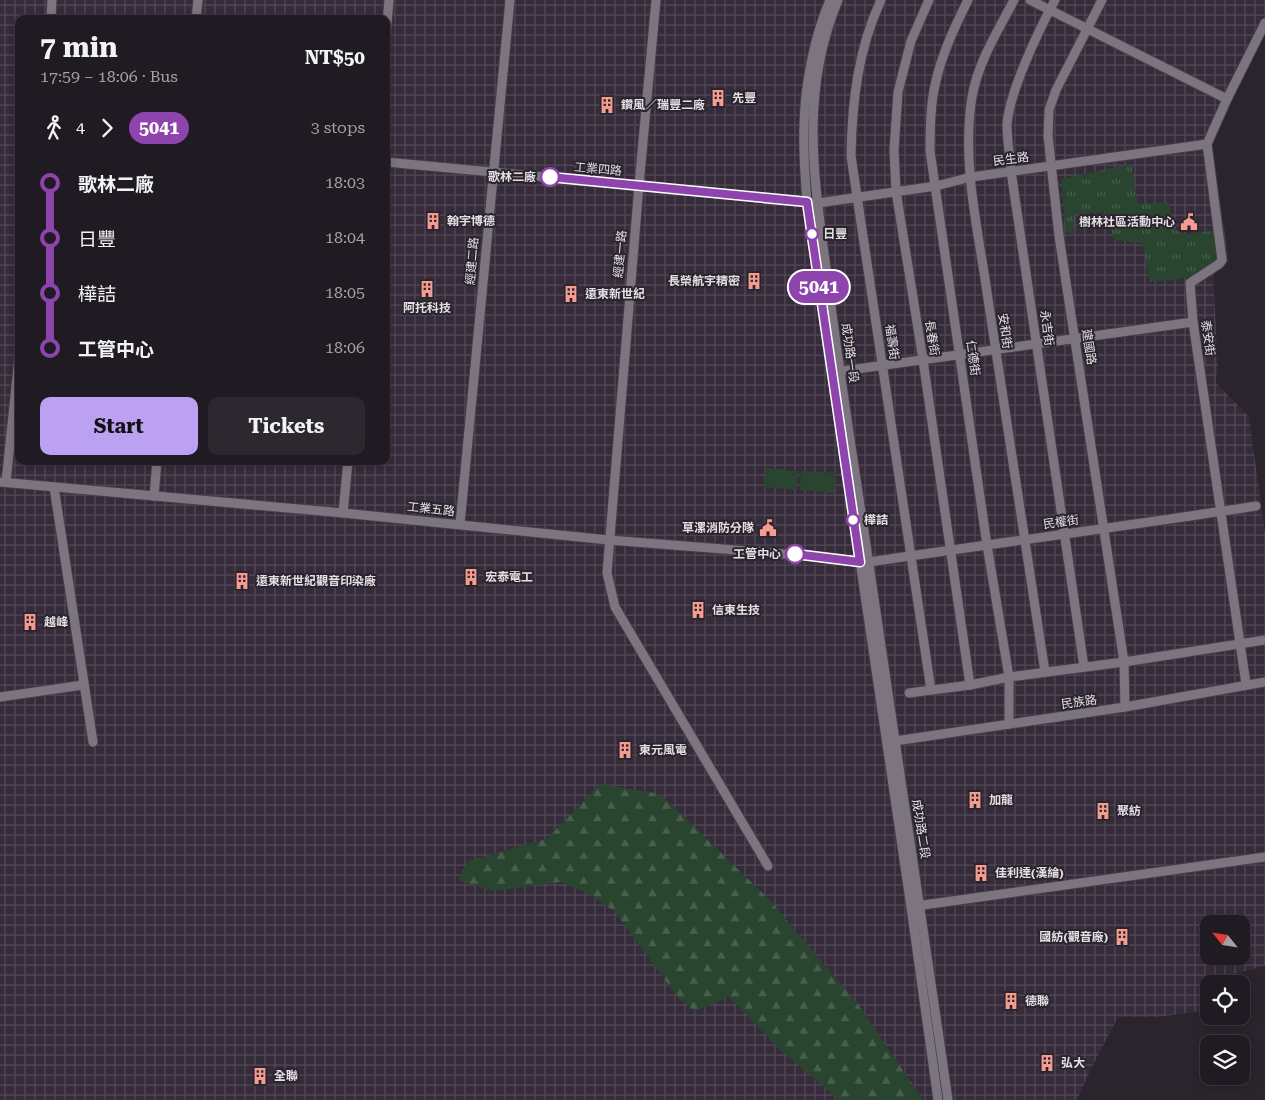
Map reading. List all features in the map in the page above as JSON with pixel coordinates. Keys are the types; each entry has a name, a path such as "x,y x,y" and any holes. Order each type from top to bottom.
{"street":[{"path":"51,15 52,0"},
{"path":"196,15 198,0"},
{"path":"388,15 389,0"},
{"name":"經建二路","path":"460,524 510,0"},
{"name":"經建一路","path":"656,0 638,185 607,573 615,607 768,866"},
{"name":"成功路一段","path":"830,0 814,53 808,87 804,125 807,202 836,372 864,562"},
{"name":"成功路一段","path":"836,372 813,169 813,110 818,65 824,39 838,0"},
{"name":"福壽街","path":"882,0 870,25 860,60 852,122 851,156 931,690"},
{"name":"長春街","path":"930,0 911,41 898,92 894,150 896,191 923,360 970,684"},
{"name":"仁德街","path":"968,0 941,63 934,90 930,119 930,152 1008,677 1009,724"},
{"name":"安和街","path":"1014,0 985,55 976,78 968,135 971,178 995,350 1026,539 1045,672"},
{"path":"1030,0 1227,99"},
{"name":"永吉街","path":"1055,0 1022,72 1007,125 1011,171 1084,667"},
{"name":"建國路","path":"1102,0 1056,90 1050,110 1048,136 1050,167 1124,662 1125,708"},
{"path":"1207,144 1265,23"},
{"name":"民生路","path":"818,203 936,186 1011,171 1207,144"},
{"name":"泰安街","path":"1207,144 1223,257 1219,264 1190,283 1193,322 1246,684"},
{"name":"工業四路","path":"390,162 818,203"},
{"path":"836,372 1193,322"},
{"path":"3,482 15,389"},
{"path":"154,496 157,465"},
{"path":"343,513 348,465"},
{"name":"工業五路","path":"3,482 460,524 609,540 864,562"},
{"path":"54,487 92,742"},
{"name":"民權街","path":"864,562 1256,506"},
{"name":"成功路二段","path":"864,562 885,738 916,906 948,1100"},
{"name":"成功路二段","path":"864,562 895,741 938,1100"},
{"path":"910,693 1265,640"},
{"name":"民族路","path":"895,741 1125,708 1246,684 1265,682"},
{"path":"0,697 83,685"},
{"path":"885,738 895,741"},
{"path":"916,906 1265,857"}],"shaded area":[{"path":"0,0 1265,0 1265,33 1211,140 1229,262 1213,275 1218,365 1216,383 1249,417 1265,533 1265,966 1230,975 1200,975 1200,1012 1156,1017 1118,1017 1077,1100 0,1100"}],"green space":[{"path":"1131,164 1138,204 1169,202 1173,229 1186,234 1213,231 1221,256 1216,263 1200,273 1190,276 1150,282 1142,243 1114,240 1107,212 1075,214 1073,234 1066,232 1061,179"},
{"path":"766,468 799,471 797,490 764,487"},
{"path":"801,471 836,473 834,493 800,490"},
{"path":"600,784 660,794 769,899 857,1003 923,1100 839,1100 778,1048 729,997 695,1011 679,999 615,912 589,894 560,882 494,891 458,880 468,861 548,838"}],"bus line":[{"name":"5041","path":"550,177 807,202 860,562 795,554"}],"place":[{"name":"先豐","path":"718,98"},
{"name":"鑽風／瑞豐二廠","path":"607,105"},
{"name":"歌林二廠","path":"550,177"},
{"name":"翰宇博德","path":"433,221"},
{"name":"樹林社區活動中心","path":"1189,222"},
{"name":"日豐","path":"812,234"},
{"name":"長榮航宇精密","path":"754,281"},
{"name":"阿托科技","path":"427,289"},
{"name":"遠東新世紀","path":"571,294"},
{"name":"樺詰","path":"853,520"},
{"name":"草漯消防分隊","path":"768,528"},
{"name":"工管中心","path":"795,554"},
{"name":"宏泰電工","path":"471,577"},
{"name":"遠東新世紀觀音印染廠","path":"242,581"},
{"name":"信東生技","path":"698,610"},
{"name":"越峰","path":"30,622"},
{"name":"東元風電","path":"625,750"},
{"name":"加龍","path":"975,800"},
{"name":"聚紡","path":"1103,811"},
{"name":"佳利達(漢綸)","path":"981,873"},
{"name":"國紡(觀音廠)","path":"1122,937"},
{"name":"德聯","path":"1011,1001"},
{"name":"弘大","path":"1047,1063"},
{"name":"全聯","path":"260,1076"}]}
